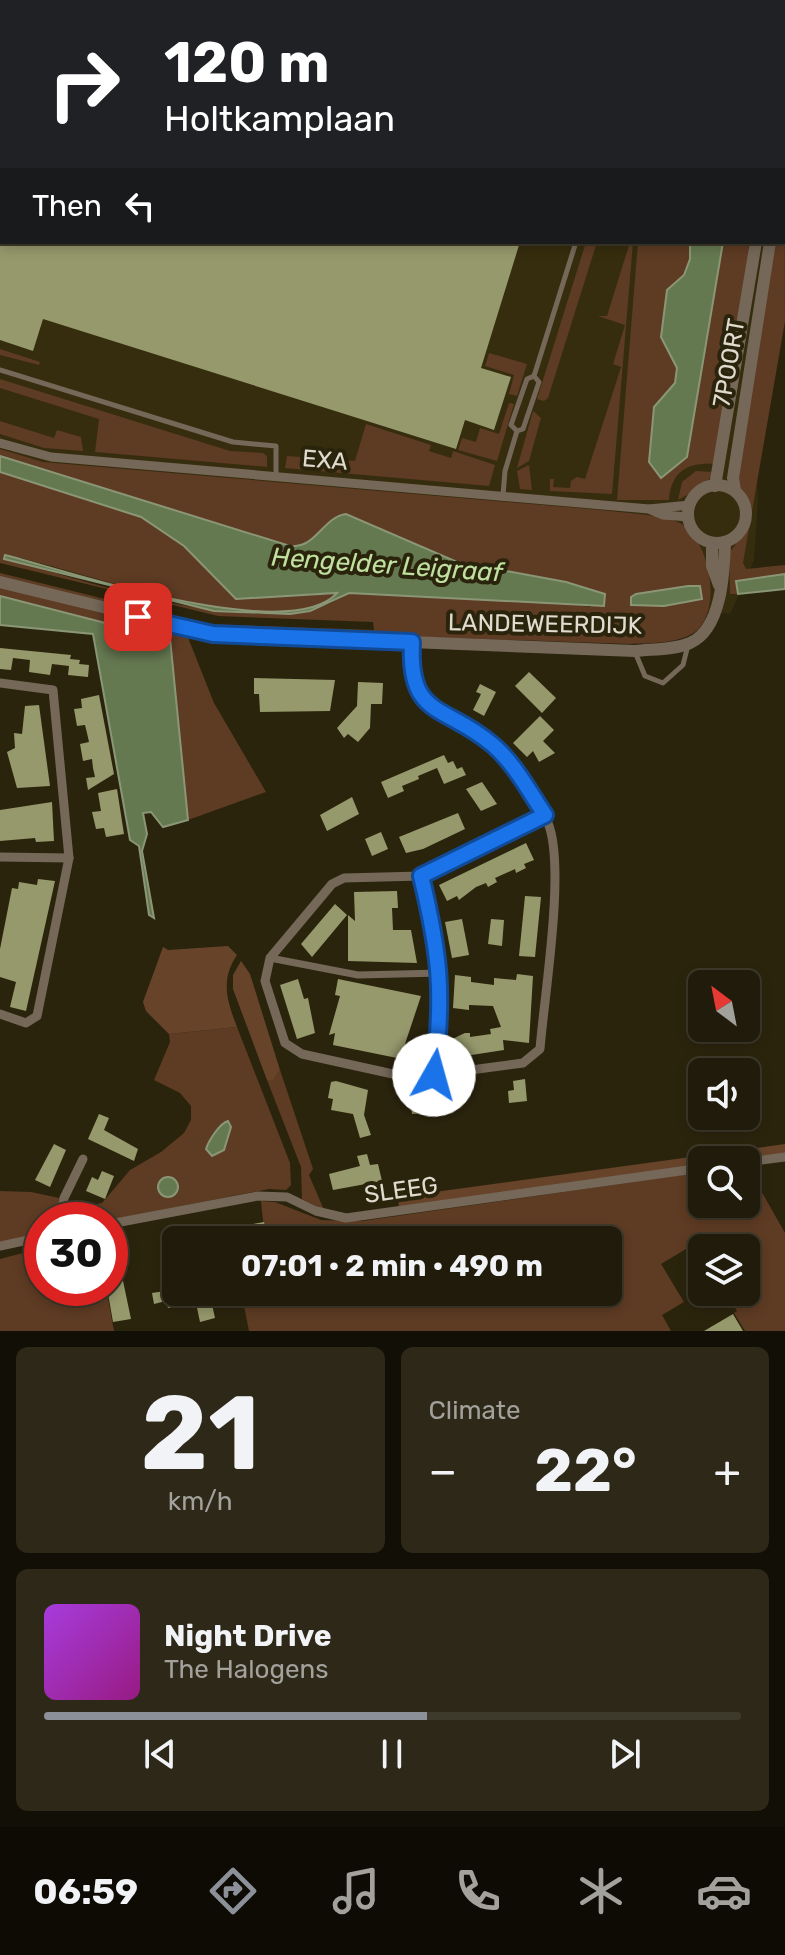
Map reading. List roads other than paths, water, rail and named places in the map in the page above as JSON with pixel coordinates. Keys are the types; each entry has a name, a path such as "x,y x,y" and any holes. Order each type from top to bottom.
{"street":[{"name":"7POORT","path":"715,486 756,244"},
{"name":"7POORT","path":"735,491 733,478 770,244"},
{"name":"EXA","path":"0,443 51,457 690,511"},
{"path":"715,486 735,491 746,509 746,520 735,537 719,542 696,534 690,511 696,495 715,486"},
{"path":"688,644 704,634 711,623 719,585 712,566 719,542"},
{"name":"LANDEWEERDIJK","path":"0,582 213,634 635,651 688,644"},
{"path":"412,642 410,672 421,697 494,746 545,815 554,846 555,881 540,1049 523,1063 411,1078 293,1051 279,1032 265,981 270,958 332,884 344,878 421,876 545,815"},
{"path":"0,683 53,690 69,858 37,1016 26,1023 0,1014"},
{"path":"0,857 69,858"},
{"path":"421,876 441,973 442,1013 434,1075"},
{"path":"270,958 358,975 441,973"},
{"path":"760,1160 785,1157"},
{"path":"63,1202 83,1159"},
{"name":"SLEEG","path":"128,1221 258,1196 287,1197 316,1211 346,1218 688,1170"},
{"path":"0,1246 24,1241"}],"lane":[{"path":"517,431 511,425 527,379 534,376 575,244"},
{"path":"0,370 233,442 276,446 276,476"},
{"path":"517,431 523,429 539,382 534,376"},
{"path":"503,496 505,471 517,431"},
{"path":"635,651 645,676 663,683 683,665 688,644"}],"water":[{"path":"690,244 723,244 687,457 661,478 649,462 654,407 675,383 677,368 661,337 667,290 684,275 690,259"},
{"name":"Hengelder Leigraaf","path":"0,456 290,546 306,543 331,521 346,514 457,562 566,582 605,594 604,606 349,593 310,611 290,614 214,611 4,559 5,555 125,588 228,608 274,612 312,607 337,593 236,599 184,546 141,517 0,472"},
{"path":"785,574 785,589 738,594 736,581"},
{"path":"700,586 702,599 664,606 631,605 631,597 636,594"},
{"path":"0,596 129,629 131,650 138,650 144,632 170,638 188,820 163,827 151,812 143,813 147,834 142,851 154,918 149,915 139,846 130,840 93,634 0,625"},
{"path":"228,1121 231,1127 224,1150 212,1156 206,1149 207,1145 218,1128"},
{"path":"168,1177 175,1180 178,1187 175,1194 168,1197 161,1194 158,1187 161,1180"}]}
